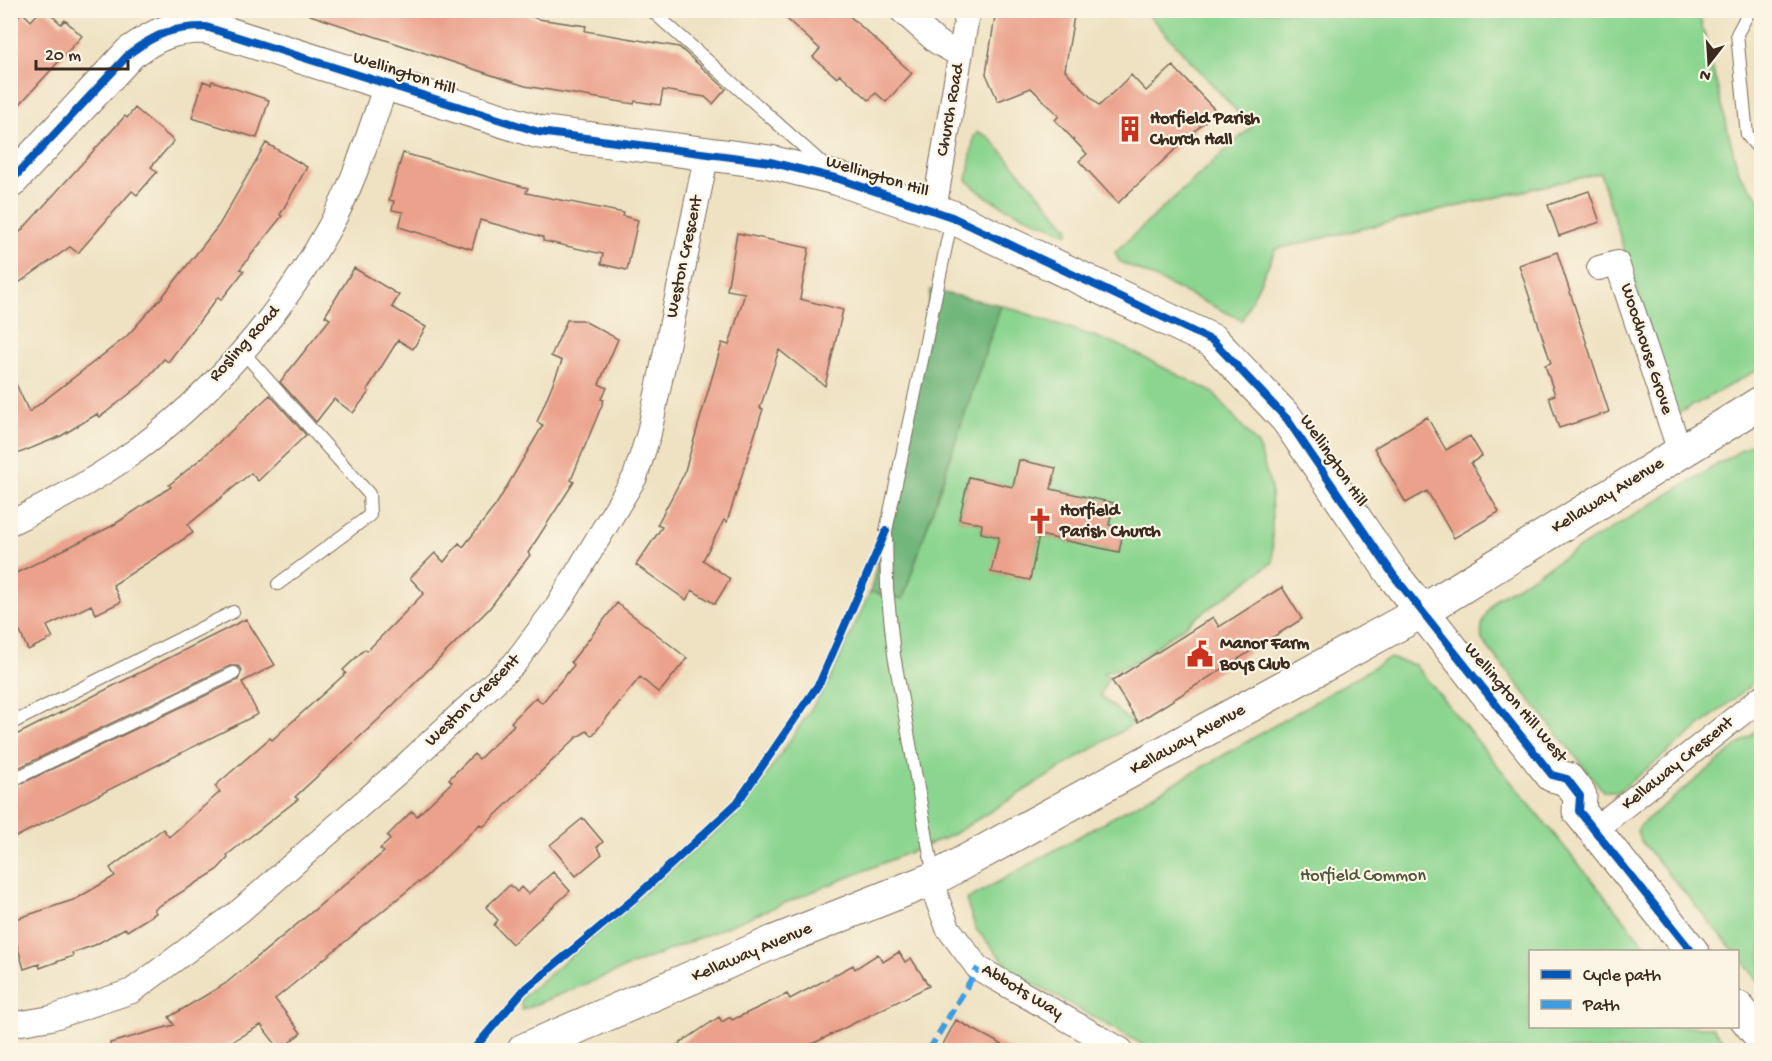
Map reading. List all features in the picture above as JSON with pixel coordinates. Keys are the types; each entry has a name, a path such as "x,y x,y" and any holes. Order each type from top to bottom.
{"street":[{"path":"901,10 937,42 960,55"},
{"name":"Church Road","path":"943,214 960,55 968,10"},
{"name":"Wellington Hill","path":"175,19 248,38 386,85 539,132 572,139 770,162 839,179 943,214 1213,341 1287,419 1387,567 1421,612"},
{"path":"10,182 130,53 175,19"},
{"name":"Rosling Road","path":"10,524 48,505 122,460 181,412 242,351 289,294 330,226 356,171 386,85"},
{"name":"Weston Crescent","path":"10,1025 51,1018 132,991 240,911 405,766 514,664 556,608 634,477 649,433 707,153"},
{"name":"Woodhouse Grove","path":"1599,268 1617,263 1680,452"},
{"name":"Kellaway Avenue","path":"524,1050 774,942 934,878 1421,612 1761,402"},
{"name":"Wellington Hill West","path":"1421,612 1552,775 1548,792 1562,810 1587,821 1691,950"},
{"name":"Kellaway Crescent","path":"1587,821 1761,697"},
{"name":"Abbots Way","path":"934,878 937,899 948,928 978,968 1121,1050"},
{"path":"1739,1010 1761,1038"},
{"name":"Kellaway Avenue","path":"560,1050 587,1024"}],"lane":[{"path":"651,10 839,179"},
{"path":"1750,10 1737,34 1747,135 1761,153"},
{"path":"934,878 894,656 887,588 886,531 943,214"},
{"path":"242,351 369,494 370,515 278,584"},
{"path":"10,724 233,612"},
{"path":"10,781 234,673"}],"green space":[{"path":"1145,11 1705,11 1700,17 1734,155 1740,175 1761,201 1761,368 1676,415 1600,173 1276,249 1242,320 1119,261 1115,252 1251,127"},
{"path":"978,132 989,137 1068,227 1069,232 1066,233 1000,205 967,180 974,136"},
{"path":"930,290 1001,305 903,599 870,592 913,417"},
{"path":"1001,305 1117,344 1214,393 1258,445 1271,487 1273,562 1132,664 1103,673 1109,677 1100,695 1133,724 952,835 522,1010 521,1001 525,995 745,807 828,684 870,592 903,599","holes":["1019,460 1055,468 1051,489 1114,503 1109,525 1124,529 1119,552 1039,535 1029,580 992,572 999,537 981,533 982,524 959,519 968,477 1013,487"]},
{"path":"1761,438 1761,677 1618,792 1604,792 1482,640 1481,634 1485,618 1497,598"},
{"name":"Horfield Common","path":"1389,658 1415,665 1649,950 1529,950 1529,1028 1713,1028 1731,1050 1152,1050 1013,972 976,929 966,900 1224,755"},
{"path":"1761,727 1761,984 1739,957 1739,950 1733,950 1641,841 1637,832 1640,825"}],"building":[{"path":"41,10 46,10 61,24 65,20 82,36 10,115 10,25 22,12 31,21"},
{"path":"311,10 514,10 538,19 586,26 585,31 679,47 726,89 713,104 705,97 663,90 660,105 635,101 634,104 525,86 310,15"},
{"path":"777,10 843,10 912,73 886,102 876,93 869,100 840,74 837,78 813,57 820,49"},
{"name":"Horfield Parish Church Hall","path":"996,10 1075,10 1065,70 1099,106 1131,75 1146,91 1173,66 1216,111 1118,203 1079,161 1087,154 1055,120 1059,116 1031,88 998,101 986,74"},
{"path":"203,81 211,84 212,81 269,100 257,138 192,118"},
{"path":"135,108 174,141 151,167 157,172 137,195 132,191 78,253 70,247 10,289 10,243 125,116 127,118"},
{"path":"266,143 307,167 280,215 282,216 240,269 244,271 221,300 218,297 168,362 164,359 142,384 100,417 97,414 61,436 10,457 10,371 29,412 126,337 163,296 219,225"},
{"path":"403,153 528,188 526,193 624,213 623,216 638,220 627,270 601,264 603,254 543,241 543,237 480,220 472,249 399,227 403,212 392,210 394,201 389,200"},
{"path":"1589,191 1600,222 1559,236 1548,205"},
{"path":"737,233 809,248 800,299 843,310 825,386 779,350 727,522 724,520 703,560 730,579 715,604 692,590 686,600 636,565 662,527 657,525 684,474 722,343 729,345 745,293 727,290"},
{"path":"1557,252 1609,412 1559,428 1549,397 1555,395 1545,365 1551,363 1519,265"},
{"path":"354,268 399,295 392,307 426,327 413,349 398,340 367,390 369,392 353,413 334,399 316,422 280,382 330,319 325,316"},
{"path":"567,320 582,320 618,339 599,384 607,388 601,399 604,400 571,480 574,482 528,553 530,555 489,609 379,719 295,797 298,799 227,855 228,858 216,871 154,909 156,913 127,931 125,928 95,945 72,953 73,956 40,968 39,964 24,969 10,921 76,899 115,876 110,868 163,829 169,837 220,792 215,786 270,738 272,740 346,673 343,670 365,649 367,651 424,593 410,578 435,553 444,562 459,543 463,547 496,505 543,425 537,422 562,361 551,356"},
{"path":"270,395 306,435 258,481 251,473 188,525 193,533 113,585 121,602 96,614 91,605 47,626 53,638 28,650 20,632 10,636 10,576 112,526 171,487 169,485"},
{"path":"1427,417 1446,450 1470,436 1482,456 1471,463 1499,512 1454,538 1427,491 1406,503 1374,448"},
{"name":"Horfield Parish Church","path":"1019,460 1056,468 1051,489 1114,503 1109,525 1124,528 1119,552 1039,535 1030,580 991,572 999,537 981,533 982,524 959,519 969,477 1013,487"},
{"name":"Manor Farm Boys Club","path":"1282,587 1302,619 1138,722 1112,681 1213,617 1219,627"},
{"path":"617,603 687,658 659,693 640,677 592,736 587,731 577,737 483,827 480,824 419,883 275,999 301,1033 280,1050 261,1025 217,1050 111,1050 110,1043 174,1025 169,1017 225,984 384,852 380,849 390,840 387,836 412,811 417,816 452,782 449,779 474,754 479,759 514,725 511,722 536,697 542,703 574,665 571,662"},
{"path":"246,619 275,665 242,682 258,714 10,840 10,789 238,680 242,670 238,666 230,666 10,772 10,738"},
{"path":"583,818 603,842 597,847 602,854 576,876 550,845"},
{"path":"553,872 570,891 512,944 494,925 498,920 486,907 510,885 517,892 521,887 528,894"},
{"path":"899,952 905,962 911,958 929,986 800,1050 670,1050 719,1017 722,1022 730,1017 732,1020 787,994 790,999 853,965 855,969 878,954 883,962"},
{"path":"956,1020 1012,1050 940,1050"}],"marked path":[{"path":"929,1050 978,968"}],"cycle path":[{"path":"10,182 130,53 166,32 206,27 539,132 770,162 839,179 952,217 1213,341 1287,419 1394,576 1552,775 1567,779 1580,796 1579,811 1690,950"},
{"path":"473,1050 523,991 636,897 737,803 820,682 886,531"}],"place":[{"name":"Horfield Parish Church Hall","path":"1130,129"},
{"name":"Horfield Parish Church","path":"1040,521"},
{"name":"Manor Farm Boys Club","path":"1200,654"}]}
